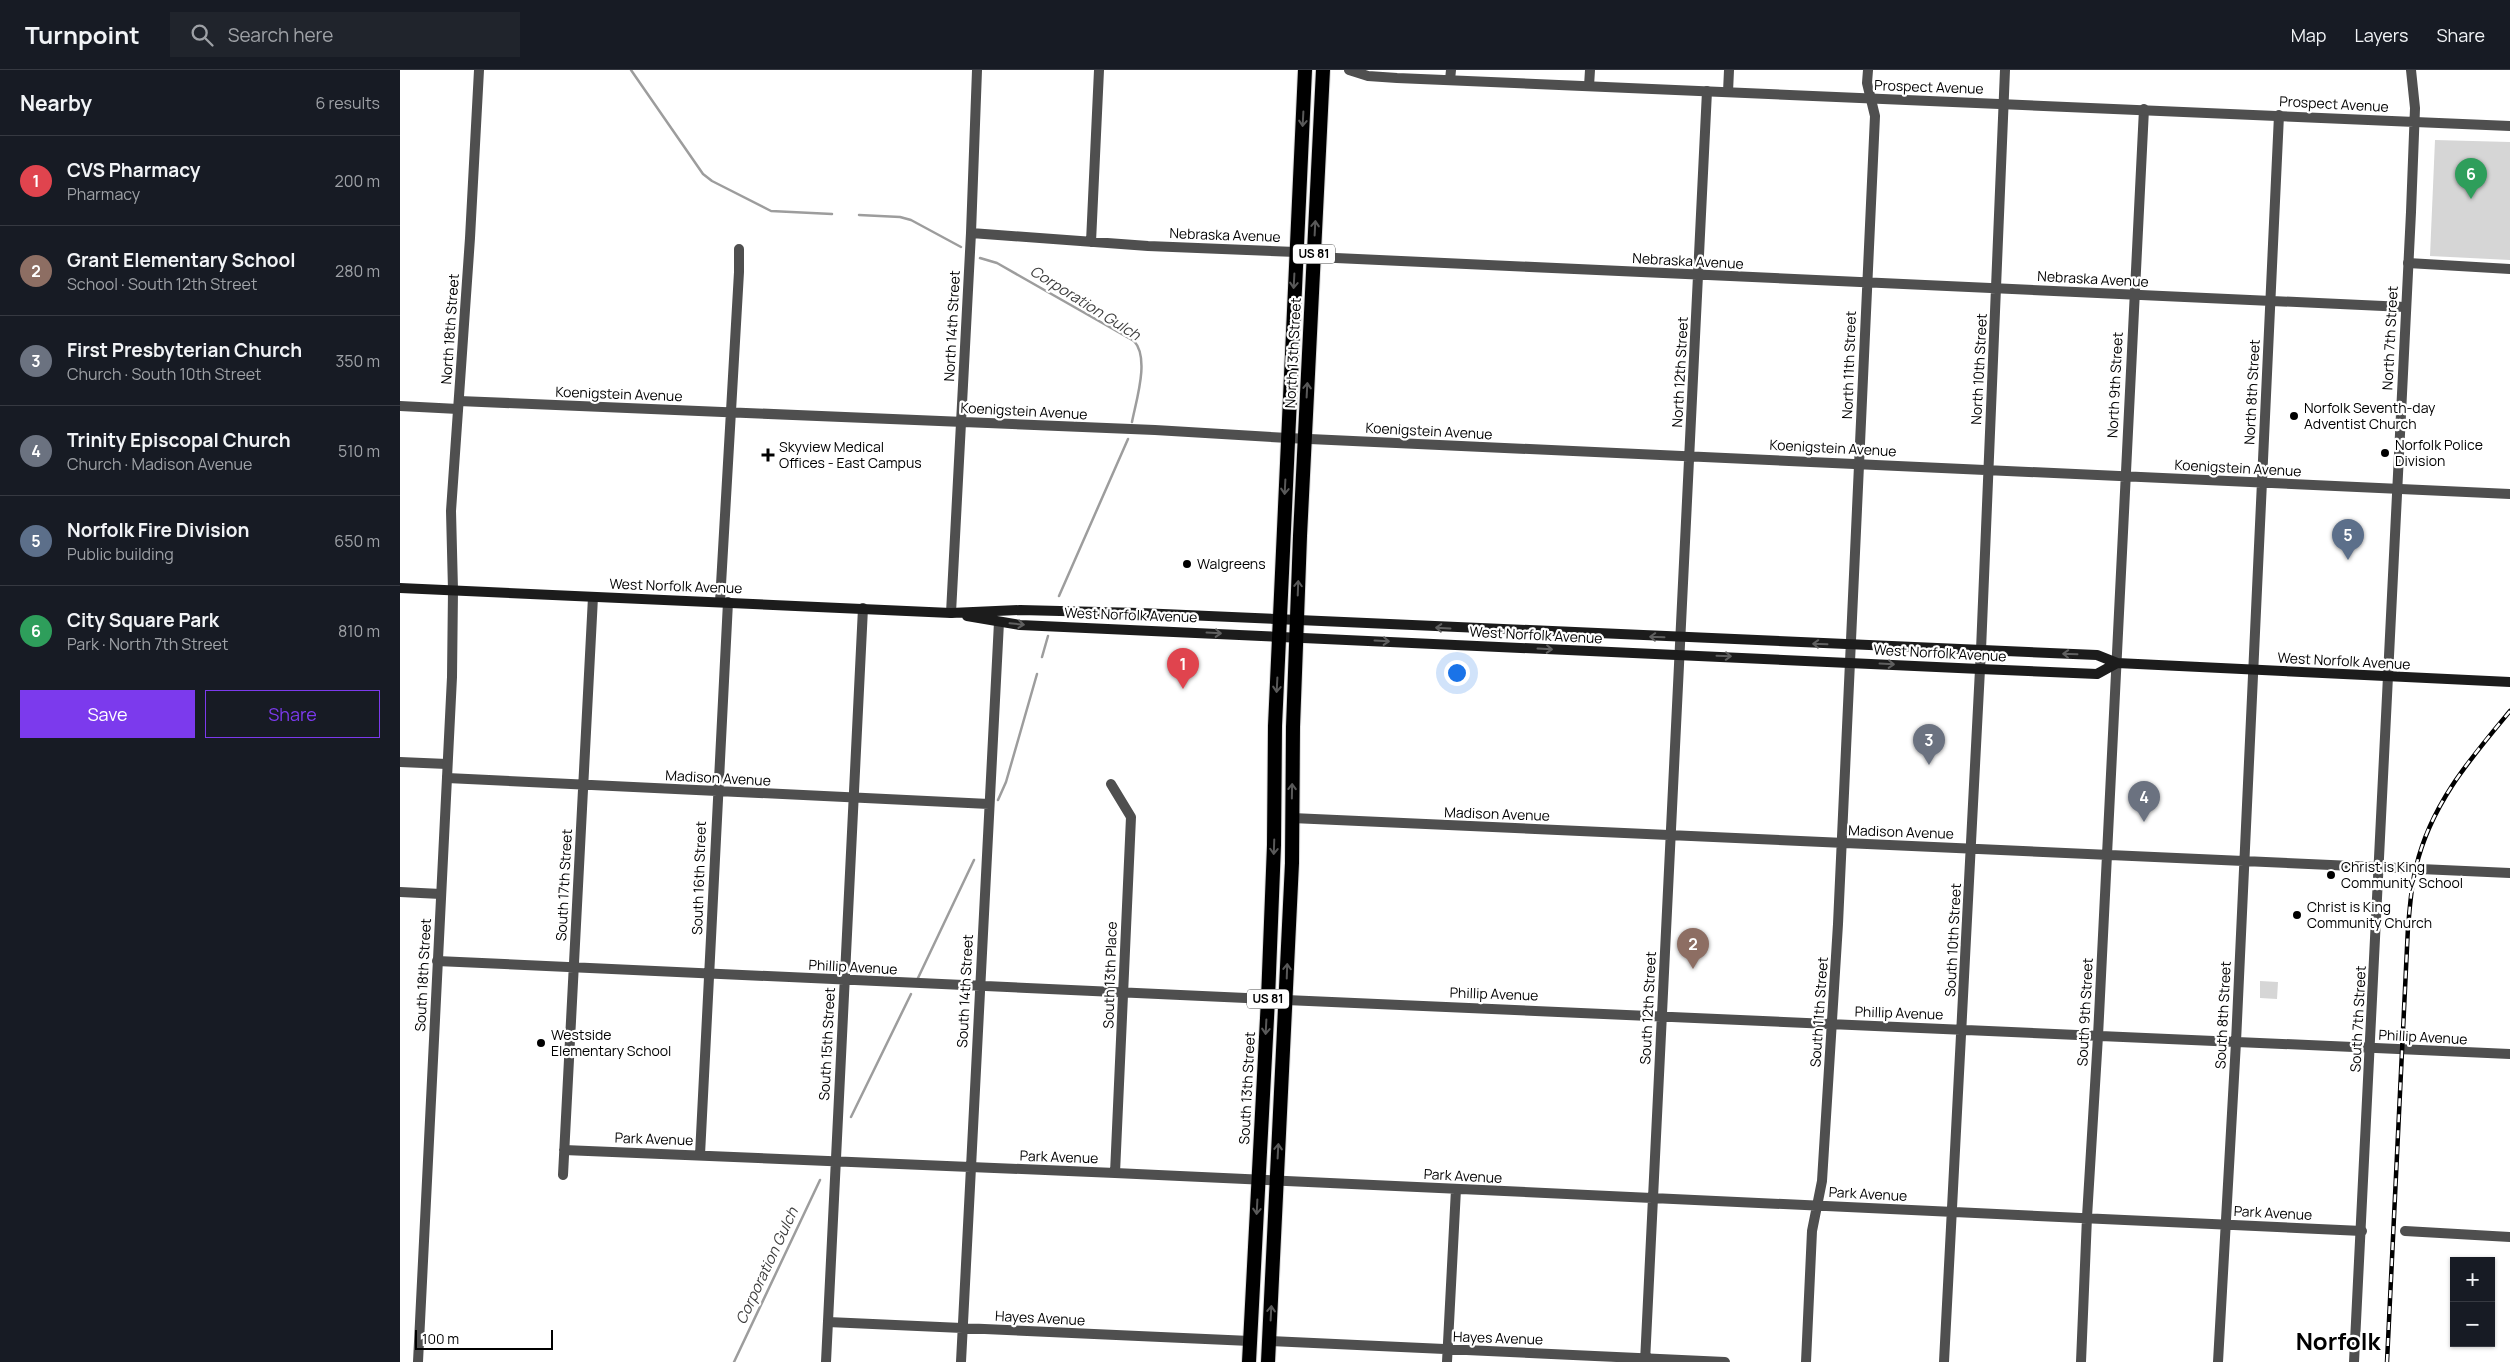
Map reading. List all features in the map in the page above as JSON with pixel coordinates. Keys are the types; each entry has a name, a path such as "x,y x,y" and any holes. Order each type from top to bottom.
{"highway":[{"name":"North 13th Street","path":"1279,636 1305,70"},
{"name":"North 13th Street","path":"1297,637 1323,70"},
{"name":"South 13th Street","path":"1249,1362 1268,999 1279,636"},
{"name":"US 81","path":"1268,1362 1286,1000 1297,637"}],"main road":[{"name":"West Norfolk Avenue","path":"400,588 951,613 1020,610 2097,655 2117,663 2510,682"},
{"name":"West Norfolk Avenue","path":"951,613 1020,625 1980,669 2097,674 2117,663"}],"street":[{"name":"North 18th Street","path":"453,590 451,512 479,70"},
{"name":"North 14th Street","path":"951,613 971,233 977,70"},
{"path":"1091,242 1099,70"},
{"name":"Prospect Avenue","path":"1349,70 1368,76 1451,75 1589,86 1707,92 2004,103 2510,126"},
{"path":"1589,86 1590,70"},
{"path":"1728,92 1729,70"},
{"name":"North 11th Street","path":"1851,662 1875,116 1867,83 1868,70"},
{"name":"North 10th Street","path":"1980,669 2005,70"},
{"name":"North 7th Street","path":"2389,677 2415,122 2411,70"},
{"name":"North 12th Street","path":"1679,654 1707,92"},
{"name":"North 9th Street","path":"2117,663 2124,476 2144,109"},
{"name":"North 8th Street","path":"2254,670 2279,115"},
{"name":"Nebraska Avenue","path":"971,233 1091,242 1296,252 1314,258 2405,308"},
{"name":"South 16th Street","path":"700,1155 739,249"},
{"path":"2408,263 2510,269"},
{"name":"Koenigstein Avenue","path":"400,406 458,405 731,412 1155,430 1305,439 2510,494"},
{"name":"South 18th Street","path":"418,1362 452,677 453,590"},
{"name":"South 17th Street","path":"563,1175 593,597"},
{"name":"South 15th Street","path":"826,1362 863,608"},
{"name":"South 14th Street","path":"961,1362 999,622"},
{"name":"South 12th Street","path":"1645,1360 1679,654"},
{"name":"South 11th Street","path":"1806,1362 1812,1231 1822,1182 1851,662"},
{"name":"South 9th Street","path":"2081,1362 2117,663"},
{"name":"South 10th Street","path":"1944,1362 1980,669"},
{"name":"South 8th Street","path":"2218,1362 2227,1224 2254,670"},
{"name":"South 7th Street","path":"2354,1362 2389,677"},
{"path":"400,762 447,764"},
{"name":"Madison Avenue","path":"447,778 989,804"},
{"name":"South 13th Place","path":"1111,784 1131,817 1115,1173"},
{"name":"Madison Avenue","path":"1292,818 2244,859 2510,873"},
{"path":"400,892 441,894"},
{"name":"Phillip Avenue","path":"437,962 845,981 1124,991 1268,999"},
{"name":"Phillip Avenue","path":"1286,1000 1662,1015 2510,1054"},
{"name":"Park Avenue","path":"564,1150 835,1161 970,1169 1115,1173 2362,1231"},
{"path":"1447,1362 1456,1189"},
{"path":"2405,1232 2510,1237"},
{"name":"Hayes Avenue","path":"828,1322 1250,1342"},
{"name":"Hayes Avenue","path":"1270,1341 1645,1360 1725,1362"}],"shaded area":[{"path":"2435,140 2510,142 2510,260 2430,256"},
{"path":"2260,981 2278,982 2277,999 2260,998"}],"waterway":[{"name":"Corporation Gulch","path":"631,70 703,174 712,181 771,211 832,214"},
{"name":"Corporation Gulch","path":"859,215 900,217 911,220 961,247"},
{"name":"Corporation Gulch","path":"980,258 997,263 1134,341 1139,349 1141,369 1139,392 1132,422"},
{"name":"Corporation Gulch","path":"1059,596 1128,439"},
{"name":"Corporation Gulch","path":"1042,657 1048,636"},
{"name":"Corporation Gulch","path":"998,800 1006,782 1037,674"},
{"name":"Corporation Gulch","path":"918,978 974,860"},
{"name":"Corporation Gulch","path":"851,1117 911,994"},
{"name":"Corporation Gulch","path":"734,1362 820,1180"}],"railway":[{"path":"2387,1362 2408,927 2414,874 2431,823 2442,803 2467,765 2510,711"}],"place":[{"name":"City Square Park","path":"2471,199"},
{"name":"Norfolk Seventh-day Adventist Church","path":"2294,416"},
{"name":"Norfolk Police Division","path":"2385,453"},
{"name":"Skyview Medical Offices - East Campus","path":"768,455"},
{"name":"Norfolk Fire Division","path":"2348,560"},
{"name":"Walgreens","path":"1187,564"},
{"name":"CVS Pharmacy","path":"1183,689"},
{"name":"First Presbyterian Church","path":"1929,765"},
{"name":"Trinity Episcopal Church","path":"2144,822"},
{"name":"Christ is King Community School","path":"2331,875"},
{"name":"Christ is King Community Church","path":"2297,915"},
{"name":"Grant Elementary School","path":"1693,969"},
{"name":"Westside Elementary School","path":"541,1043"}],"district":[{"name":"Norfolk","path":"2338,1342"}]}
